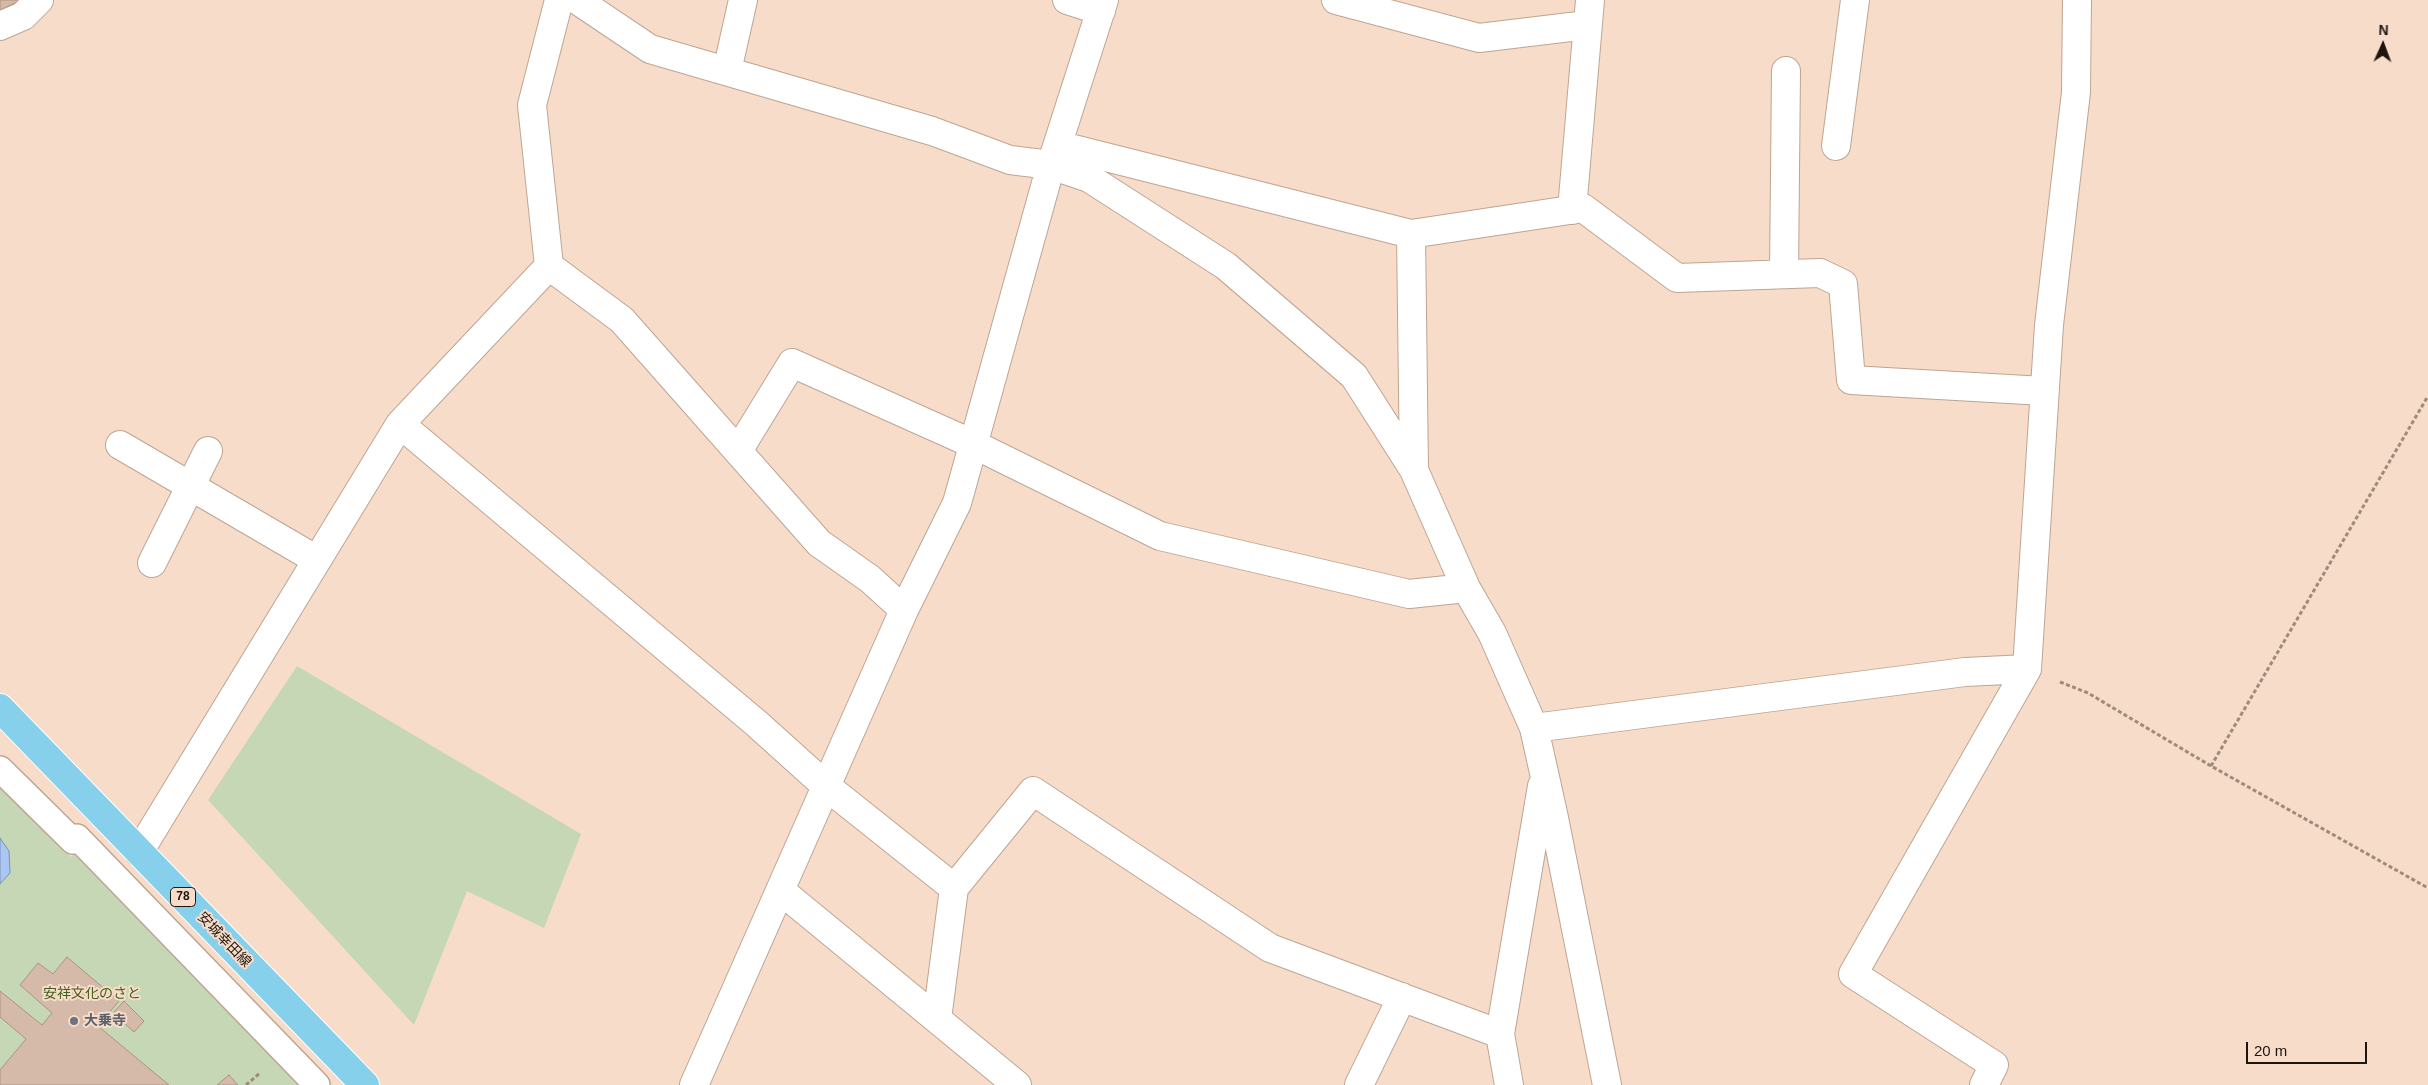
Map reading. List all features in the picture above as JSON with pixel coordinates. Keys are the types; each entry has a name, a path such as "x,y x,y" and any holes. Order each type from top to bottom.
{"main road":[{"name":"安城幸田線","path":"0,708 365,1085"}],"street":[{"path":"0,26 23,16 39,0"},
{"path":"558,0 532,106 549,266 622,320 818,543 870,579 904,610"},
{"path":"577,0 650,49 932,131 1010,160 1054,155 1411,234 1583,208 1677,278 1820,273 1843,284 1851,380 2044,392"},
{"path":"727,71 743,0"},
{"path":"694,1085 904,610 957,503 1054,155 1103,6 1067,0"},
{"path":"1336,0 1479,38 1589,13 1572,210"},
{"path":"1836,146 1855,0"},
{"path":"1984,1085 1994,1065 1853,974 2027,669 2049,325 2076,92 2077,0"},
{"path":"1784,274 1786,71"},
{"path":"1054,155 1226,266 1354,376 1414,470 1466,588 1492,633 1534,728 1553,813 1607,1085"},
{"path":"1411,234 1414,470"},
{"path":"139,852 400,424 549,266"},
{"path":"738,451 792,363 973,444 1160,536 1409,594 1466,588"},
{"path":"400,424 748,716 826,786 954,888"},
{"path":"120,445 317,560"},
{"path":"152,563 208,451"},
{"path":"1534,728 1966,672 2027,669"},
{"path":"0,769 73,841 77,837 317,1085"},
{"path":"1509,1085 1500,1034 1544,777"},
{"path":"937,1020 954,888 1033,791 1270,948 1500,1034"},
{"path":"780,890 1017,1085"},
{"path":"1359,1085 1402,997"}],"path":[{"path":"2211,766 2428,396"},
{"path":"2027,669 2088,693 2211,766 2428,888"}],"green space":[{"path":"297,666 581,834 544,928 467,891 414,1025 208,800"},
{"name":"安祥文化のさと","path":"0,782 71,857 78,850 308,1085 0,1085"}],"water":[{"path":"0,838 9,851 10,873 0,884"}],"building":[{"path":"0,0 21,0 0,10"},
{"name":"大乗寺","path":"67,957 119,1001 98,1026 169,1085 0,1085 0,1070 26,1039 0,1017 0,991 42,1025 52,1013 20,985 38,963 53,974"},
{"path":"124,1001 144,1021 134,1032 113,1013"},
{"path":"229,1075 238,1085 217,1085"}],"place":[{"name":"大乗寺","path":"74,1021"}]}
